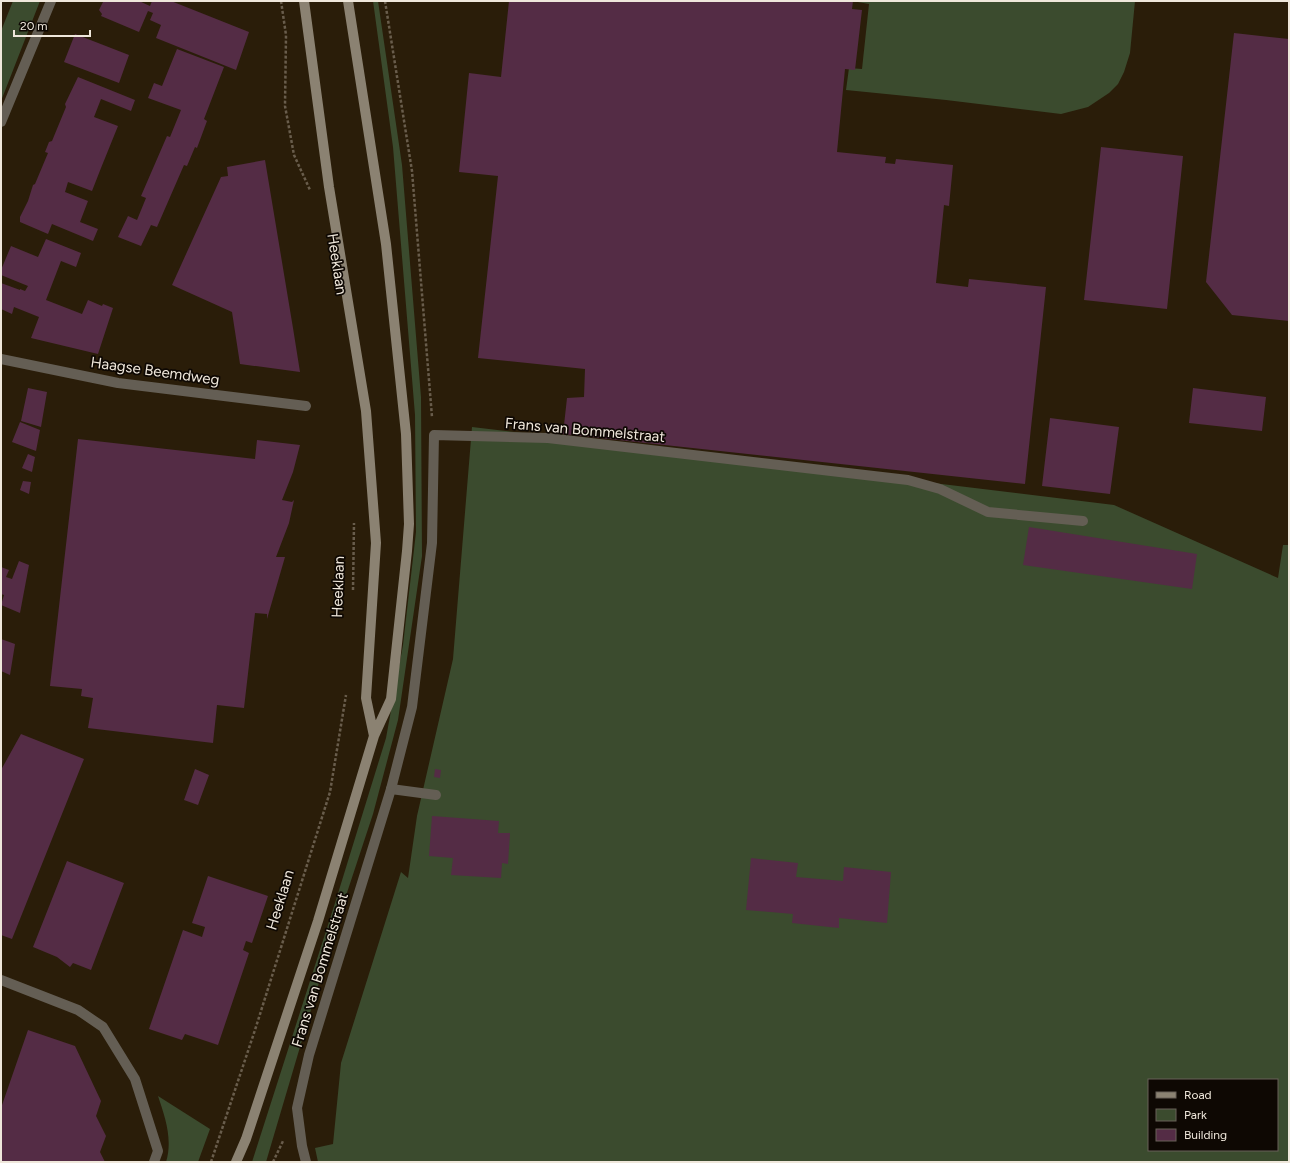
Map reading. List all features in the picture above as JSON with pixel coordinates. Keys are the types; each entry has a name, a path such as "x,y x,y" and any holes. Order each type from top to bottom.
{"main road":[{"name":"Heeklaan","path":"304,1 329,187 366,411 376,543 366,698 374,736"},
{"name":"Heeklaan","path":"236,1162 246,1139 318,921 374,736 391,699 407,551 409,524 406,434 386,244 348,1"}],"street":[{"path":"1,122 51,1"},
{"name":"Haagse Beemdweg","path":"1,359 118,383 306,406"},
{"name":"Frans van Bommelstraat","path":"306,1162 302,1146 297,1108 309,1055 391,789 412,707 431,551 434,435 548,438 908,480 940,489 988,512 1084,521"},
{"path":"391,789 436,795"},
{"path":"1,980 78,1010 104,1027 135,1079 158,1151 154,1162"}],"path":[{"path":"281,1 286,35 285,106 294,155 310,191"},
{"path":"385,1 412,171 434,435"},
{"name":"Heeklaan","path":"353,594 354,516"},
{"name":"Heeklaan","path":"211,1162 255,1030 330,792 346,694"}],"green space":[{"path":"13,1 40,1 1,101 1,31"},
{"path":"373,1 378,1 402,165 421,397 422,556 398,720 373,814 334,932 266,1162 252,1162 386,738 403,645 416,532 415,415 393,147"},
{"path":"852,1 1135,1 1130,53 1124,72 1118,84 1109,93 1088,107 1061,114 846,90 849,68 862,69 869,4"},
{"path":"472,427 1114,505 1278,578 1283,545 1289,545 1289,1162 318,1162 315,1148 333,1144 341,1063 401,872 408,878 417,816 453,659"},
{"path":"158,1096 210,1129 198,1162 166,1162 169,1145 167,1128"}],"building":[{"path":"105,1 139,1 150,6 152,1 171,1 249,32 236,70 156,38 161,25 150,20 153,13 148,11 139,32 101,16 102,14 99,10"},
{"path":"509,1 853,1 852,9 862,10 855,70 845,69 837,152 886,157 885,163 895,164 896,159 953,165 949,206 944,205 936,283 968,287 969,279 1046,287 1025,484 563,434 567,398 584,397 585,369 478,358 498,176 459,172 469,73 501,77"},
{"path":"1234,33 1289,39 1289,321 1232,315 1206,282"},
{"path":"75,34 129,55 119,83 64,62"},
{"path":"177,49 224,67 204,119 207,121 197,148 195,147 187,166 184,165 157,227 151,225 141,246 118,237 128,216 137,220 146,198 141,196 167,136 170,137 181,110 148,98 154,83 162,86"},
{"path":"78,77 135,100 131,111 101,99 94,117 118,126 92,191 68,182 65,192 88,201 80,222 98,229 93,241 52,224 48,234 20,222 20,217 48,153 45,152 49,142 52,141 66,107 65,104"},
{"path":"1101,147 1183,156 1167,309 1084,300"},
{"path":"265,160 300,372 240,364 232,312 172,285 221,177 228,176 227,167"},
{"path":"46,239 81,253 76,267 61,261 46,300 82,314 88,300 102,306 103,304 113,308 98,354 31,338 39,317 14,307 12,314 1,309 1,283 25,291 28,286 1,275 1,270 11,246 38,257"},
{"path":"28,388 47,392 41,427 21,421"},
{"path":"1193,388 1266,397 1262,431 1189,423"},
{"path":"1050,418 1119,427 1110,494 1042,486"},
{"path":"20,422 40,430 36,451 12,442"},
{"path":"78,439 255,459 257,440 300,445 293,472 282,500 292,502 294,500 289,523 276,557 285,557 267,619 267,614 255,613 244,708 217,705 213,743 88,728 93,698 81,696 82,689 50,686"},
{"path":"28,454 35,457 32,472 22,468"},
{"path":"23,481 31,482 29,494 20,490"},
{"path":"1029,527 1197,554 1192,589 1023,565"},
{"path":"19,561 29,565 20,613 1,605 4,595 1,594 1,567 9,570 6,577 12,579"},
{"path":"1,639 15,644 10,675 1,671"},
{"path":"21,734 84,759 12,939 1,935 1,770"},
{"path":"195,769 209,775 198,805 184,800"},
{"path":"435,769 441,770 440,778 434,777"},
{"path":"432,816 499,821 498,833 510,833 508,864 502,863 501,878 451,875 453,858 429,856"},
{"path":"751,858 798,863 796,877 843,881 844,867 891,872 887,923 839,918 839,928 792,923 793,914 746,910"},
{"path":"67,861 124,883 91,970 73,963 70,967 57,957 33,947"},
{"path":"208,876 268,896 252,943 246,941 243,950 249,953 218,1045 185,1034 182,1040 149,1029 183,930 202,937 205,927 192,923"},
{"path":"28,1030 75,1046 101,1101 96,1116 106,1136 100,1152 105,1162 1,1162 1,1108"}]}
